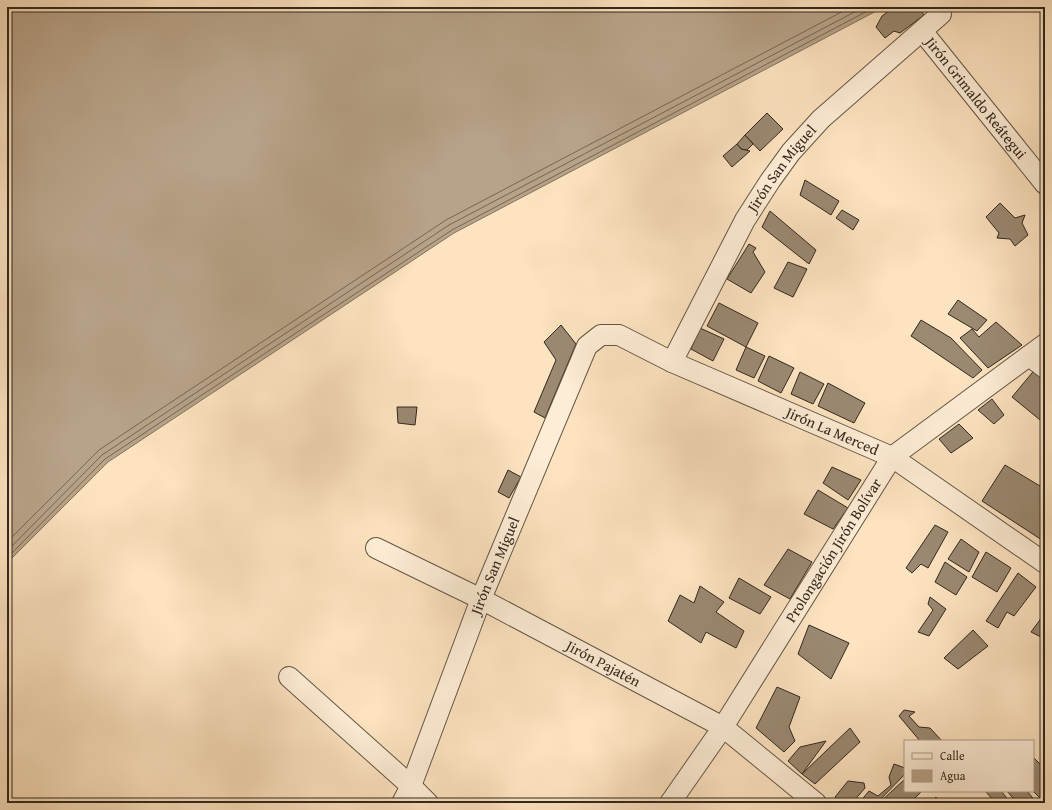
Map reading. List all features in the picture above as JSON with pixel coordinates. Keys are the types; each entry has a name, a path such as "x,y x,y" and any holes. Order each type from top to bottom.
{"street":[{"name":"Jirón San Miguel","path":"672,362 745,220 791,152 821,119 941,14"},
{"name":"Jirón Grimaldo Reátegui","path":"922,31 1045,184"},
{"name":"Jirón San Miguel","path":"407,794 481,599 588,346 601,335"},
{"name":"Jirón La Merced","path":"601,335 619,335 672,362 892,457 1045,563"},
{"name":"Prolongación Jirón Bolívar","path":"670,803 723,727 892,457 1045,344"},
{"path":"1029,356 1045,368"},
{"name":"Jirón Pajatén","path":"376,548 481,599 723,727 816,803"},
{"path":"289,677 407,794 428,803"}],"water":[{"path":"7,7 884,7 454,233 108,462 7,563"}],"building":[{"path":"894,7 919,7 924,15 900,33 894,31 885,38 876,27 882,16"},
{"path":"767,113 783,129 760,151 745,135"},
{"path":"745,135 753,144 747,150 741,149 737,144"},
{"path":"737,144 741,149 750,151 732,167 723,156"},
{"path":"805,180 839,201 831,215 800,195"},
{"path":"1000,203 1015,218 1025,215 1022,223 1028,235 1015,246 1010,239 997,238 999,233 986,217"},
{"path":"842,210 859,220 853,230 836,218"},
{"path":"770,211 816,250 809,264 762,227"},
{"path":"749,244 756,248 753,252 765,272 751,293 727,279"},
{"path":"788,262 807,269 793,297 774,288"},
{"path":"958,300 987,320 977,331 948,314"},
{"path":"719,303 758,323 746,347 707,326"},
{"path":"921,320 951,338 982,370 973,378 911,336"},
{"path":"996,322 1022,345 988,368 960,338 972,329 979,337"},
{"path":"561,325 576,344 545,418 534,412 556,360 544,342"},
{"path":"700,328 724,339 713,361 691,349"},
{"path":"746,347 765,356 754,378 736,370"},
{"path":"769,356 794,368 781,393 758,381"},
{"path":"1037,367 1045,373 1045,424 1012,397"},
{"path":"800,372 824,384 813,404 791,394"},
{"path":"828,383 865,403 854,423 818,406"},
{"path":"992,399 1004,415 994,424 978,410"},
{"path":"397,407 417,407 415,425 398,423"},
{"path":"959,424 973,438 951,453 939,439"},
{"path":"1005,465 1045,489 1045,542 982,501"},
{"path":"832,467 861,480 848,500 823,483"},
{"path":"508,470 521,477 509,498 498,492"},
{"path":"818,490 848,508 833,529 804,514"},
{"path":"935,525 948,532 928,568 921,564 912,573 906,568"},
{"path":"961,539 979,552 969,572 948,559"},
{"path":"788,549 812,562 790,599 764,585"},
{"path":"986,552 1011,568 997,592 972,577"},
{"path":"945,562 967,577 956,595 935,582"},
{"path":"1018,573 1036,587 1014,616 1007,612 998,628 986,621"},
{"path":"739,578 771,597 760,614 729,598"},
{"path":"700,586 724,602 716,612 744,631 736,648 706,632 701,643 668,621 680,595 694,603"},
{"path":"930,597 946,609 929,636 918,632 933,610 928,604"},
{"path":"1045,613 1045,639 1031,632"},
{"path":"809,625 849,643 831,679 798,654"},
{"path":"973,630 988,646 958,669 944,658"},
{"path":"777,687 800,697 789,727 795,741 784,752 756,728"},
{"path":"904,710 915,712 909,716 919,727 930,728 941,740 919,740 899,716"},
{"path":"850,728 860,742 815,784 802,774"},
{"path":"826,741 802,774 788,761 800,747"},
{"path":"1034,758 1045,769 1045,803 1034,792"},
{"path":"894,764 904,768 904,775 877,803 859,803 869,791 878,796 891,785 889,777"},
{"path":"904,780 904,792 921,792 910,803 879,803"},
{"path":"848,781 864,783 865,788 852,803 841,803 835,797"},
{"path":"986,792 1002,792 1011,803 996,803"},
{"path":"1008,792 1028,792 1037,803 1017,803"},
{"path":"936,797 940,803 930,803"}]}
